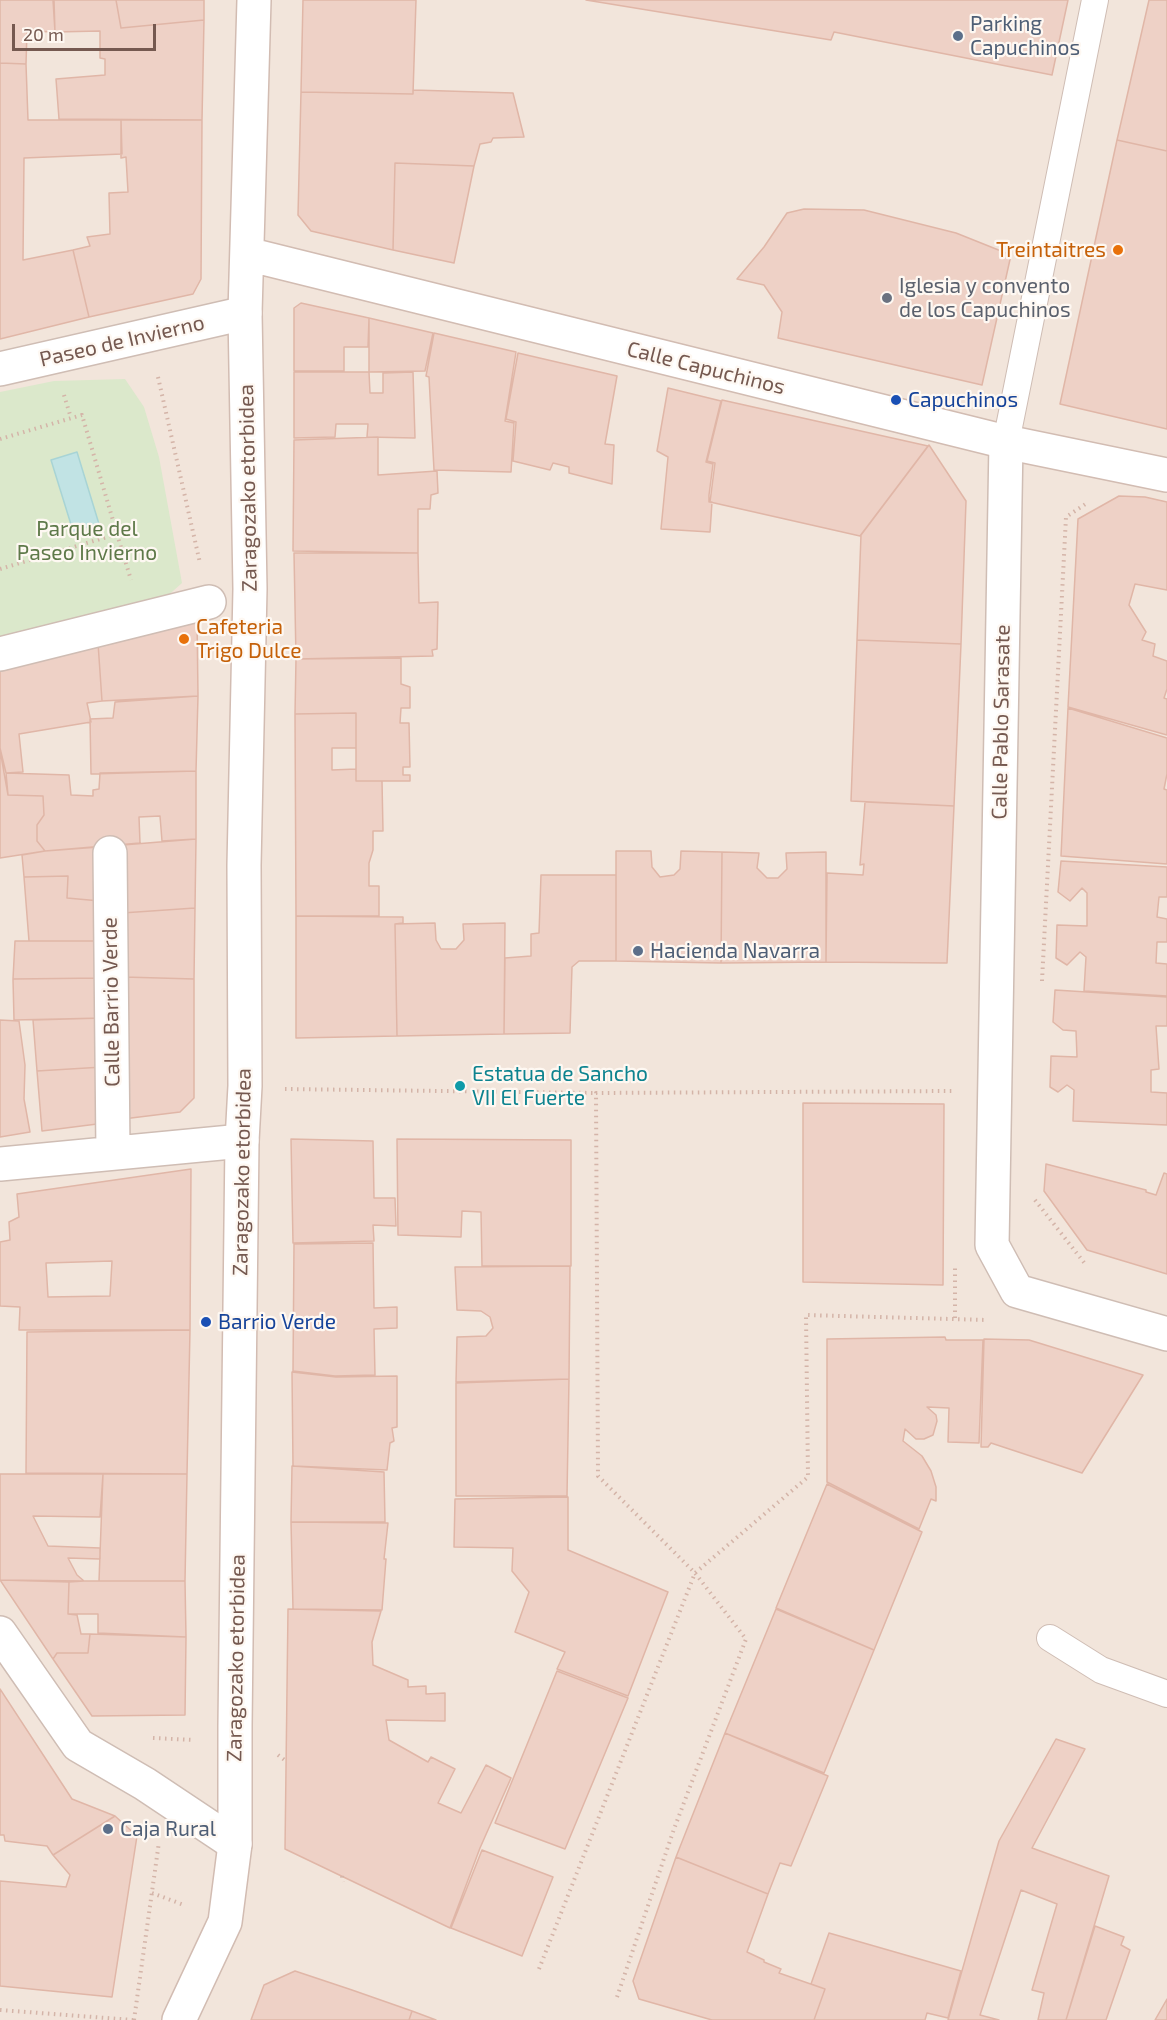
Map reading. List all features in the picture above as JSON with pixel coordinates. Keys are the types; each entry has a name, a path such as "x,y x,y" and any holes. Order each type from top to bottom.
{"street":[{"path":"246,254 254,0"},
{"name":"Zaragozako etorbidea","path":"179,2020 225,1922 235,1844 242,1141 245,1086 244,865 250,589 244,313 246,254"},
{"name":"Calle Capuchinos","path":"246,254 1006,442 1167,475"},
{"name":"Paseo de Invierno","path":"0,369 244,313"},
{"name":"Calle Pablo Sarasate","path":"1006,442 992,1245 1017,1292 1167,1334"},
{"path":"0,654 209,602"},
{"name":"Calle Barrio Verde","path":"110,853 113,1152"},
{"path":"0,1164 242,1141"},
{"path":"0,1633 78,1745 145,1784 235,1844"}],"lane":[{"name":"Calle Pablo Sarasate","path":"1006,442 1095,0"},
{"path":"1050,1638 1101,1670 1167,1694"}],"path":[{"path":"157,371 209,602"},
{"path":"0,438 82,415 117,534 0,568"},
{"path":"1041,992 1066,517 1091,500"},
{"path":"284,1089 596,1093 957,1091"},
{"path":"596,1093 598,1476 695,1573 746,1639 674,1829 617,1997"},
{"path":"1031,1194 1085,1265 1095,1268"},
{"path":"539,1969 695,1573 808,1478 806,1315 955,1318"},
{"path":"0,2010 134,2020 159,1842 152,1836"},
{"path":"342,1875 343,1882"}],"shaded area":[{"path":"0,0 1167,0 1167,2020 0,2020"}],"green space":[{"name":"Parque del Paseo Invierno","path":"125,379 144,407 159,457 182,583 137,623 0,659 0,392 54,381"}],"water":[{"path":"77,452 99,524 73,531 51,460"}],"building":[{"path":"0,0 53,0 55,32 27,31 26,64 0,63"},
{"path":"54,0 116,0 121,28 204,20 202,120 59,119 56,79 105,75 105,59 100,58 100,31 55,32"},
{"path":"116,0 204,0 204,20 121,28"},
{"path":"303,0 416,0 413,94 301,92"},
{"name":"Parking Capuchinos","path":"586,0 1068,0 1052,75 834,32 831,40"},
{"path":"1149,0 1167,0 1167,151 1117,140"},
{"path":"0,63 26,64 28,120 121,120 122,154 24,158 23,260 73,250 89,317 0,339"},
{"path":"413,90 513,93 524,137 493,138 491,142 480,144 474,166 395,163 393,250 311,231 298,215 301,92 413,94"},
{"path":"121,120 202,120 201,279 193,294 89,317 73,250 90,246 87,237 110,234 109,193 128,192 126,157 121,158"},
{"path":"1117,140 1167,151 1167,429 1060,404"},
{"path":"395,163 474,166 454,263 393,250"},
{"name":"Iglesia y convento de los Capuchinos","path":"804,209 864,210 956,233 1011,255 982,385 778,338 782,312 764,285 737,279 764,247 787,213"},
{"path":"301,303 369,318 368,347 344,347 344,371 294,371 294,308"},
{"path":"369,318 433,333 425,371 369,372"},
{"path":"434,333 516,352 505,421 514,423 511,472 434,470 429,377 426,376"},
{"path":"518,353 617,376 605,444 614,445 612,484 569,473 569,467 553,463 550,470 513,461 516,422 506,419"},
{"path":"294,372 369,372 370,393 383,393 383,373 413,372 415,438 367,437 368,424 336,424 335,437 294,438"},
{"path":"668,388 721,401 706,462 713,464 709,495 709,502 712,502 710,532 661,529 668,457 657,451"},
{"path":"722,400 928,446 860,536 710,502 715,463 707,461"},
{"path":"378,437 378,475 437,471 438,493 431,495 430,509 418,509 418,553 293,551 294,440"},
{"path":"929,445 966,501 961,644 857,640 861,535"},
{"path":"1119,496 1145,497 1167,502 1167,590 1135,584 1129,605 1146,632 1142,640 1155,644 1153,656 1167,661 1167,689 1164,698 1167,699 1167,735 1068,707 1078,519"},
{"path":"294,553 418,553 419,603 438,602 437,649 432,650 433,656 296,659"},
{"path":"197,616 198,696 102,701 98,643"},
{"path":"857,640 961,644 954,806 851,801"},
{"path":"98,643 102,701 87,703 91,722 19,734 23,772 6,773 0,748 0,671"},
{"path":"401,658 401,684 410,687 410,708 401,708 400,723 409,723 410,767 403,767 403,775 410,775 410,781 356,781 356,713 295,714 296,659"},
{"path":"198,696 196,771 91,774 90,719 113,718 115,702"},
{"path":"1068,708 1167,738 1167,774 1164,789 1167,790 1167,864 1061,856"},
{"path":"356,713 356,748 332,748 332,770 356,769 356,781 382,781 383,831 373,831 373,850 369,863 369,886 379,886 379,916 296,916 295,714"},
{"path":"0,750 8,795 43,796 44,815 37,825 37,841 45,851 0,858"},
{"path":"196,771 196,839 162,841 160,816 139,817 140,843 45,851 37,841 37,825 44,815 43,796 8,795 6,773 69,775 71,795 93,796 93,790 99,789 100,773"},
{"path":"865,802 954,806 947,963 826,962 827,873 863,875 864,864 860,865"},
{"path":"196,839 195,908 122,913 123,845"},
{"path":"99,847 100,901 67,898 68,876 24,877 22,855"},
{"path":"616,851 651,851 652,867 660,877 674,875 680,869 681,851 722,852 721,963 616,961"},
{"path":"722,852 759,853 757,868 767,878 778,878 787,869 786,853 826,852 826,962 721,963"},
{"path":"1061,861 1167,867 1167,897 1159,897 1157,917 1167,919 1167,942 1157,942 1156,963 1167,964 1167,996 1084,991 1086,957 1080,952 1067,965 1056,958 1057,925 1087,926 1087,893 1082,888 1070,901 1058,892"},
{"path":"541,875 616,875 616,961 579,961 572,967 570,1033 504,1034 505,958 531,956 531,934 539,933"},
{"path":"68,876 67,898 100,901 101,941 29,941 24,877"},
{"path":"195,908 194,979 124,977 122,913"},
{"path":"296,916 403,917 403,923 395,924 397,1036 296,1038"},
{"path":"435,923 436,940 441,949 456,949 464,940 463,924 505,923 504,1034 397,1036 395,924"},
{"path":"15,941 101,941 102,978 13,979"},
{"path":"124,977 194,979 194,1098 180,1112 123,1119"},
{"path":"102,978 103,1018 14,1020 13,979"},
{"path":"1055,990 1167,997 1167,1026 1156,1026 1159,1069 1151,1070 1151,1092 1167,1093 1167,1125 1073,1121 1074,1090 1067,1085 1058,1092 1050,1087 1051,1056 1077,1057 1076,1031 1063,1030 1053,1022"},
{"path":"103,1018 103,1067 37,1071 33,1020"},
{"path":"0,1020 19,1021 25,1065 24,1099 30,1132 0,1137"},
{"path":"103,1067 105,1123 42,1131 37,1071"},
{"path":"803,1103 944,1104 943,1285 803,1282"},
{"path":"291,1139 373,1141 374,1198 395,1198 396,1226 373,1225 374,1241 293,1243"},
{"path":"397,1139 571,1140 571,1266 482,1266 481,1212 462,1211 461,1237 398,1235"},
{"path":"1046,1164 1146,1190 1156,1195 1164,1173 1167,1174 1167,1274 1087,1250 1044,1191"},
{"path":"191,1169 190,1330 19,1330 20,1307 0,1306 0,1242 10,1240 9,1222 19,1217 17,1194","holes":["112,1261 110,1296 48,1297 46,1263"]},
{"path":"373,1243 374,1308 397,1307 397,1328 374,1329 375,1375 335,1376 293,1371 294,1244"},
{"path":"570,1266 569,1379 456,1382 457,1337 486,1336 493,1328 490,1317 481,1311 457,1310 455,1267"},
{"path":"190,1330 187,1474 26,1473 27,1332"},
{"path":"945,1337 946,1340 983,1340 979,1443 948,1442 949,1408 927,1407 936,1415 937,1421 933,1435 924,1439 916,1439 905,1429 903,1441 922,1456 931,1471 936,1487 936,1501 931,1499 919,1529 827,1482 827,1339"},
{"path":"984,1339 1029,1340 1143,1375 1082,1473 991,1443 988,1447 981,1447"},
{"path":"292,1372 336,1377 397,1376 397,1427 392,1428 394,1441 390,1443 387,1470 293,1466"},
{"path":"569,1379 567,1496 456,1496 456,1383"},
{"path":"292,1466 384,1472 385,1522 291,1522"},
{"path":"0,1474 103,1474 100,1517 33,1516 48,1546 100,1548 100,1559 68,1558 77,1575 84,1581 0,1580"},
{"path":"103,1474 187,1474 185,1581 99,1581"},
{"path":"827,1484 922,1532 874,1650 776,1608"},
{"path":"568,1497 568,1550 668,1592 628,1696 557,1669 565,1652 515,1632 529,1592 512,1571 513,1548 454,1547 455,1499"},
{"path":"291,1522 388,1523 382,1610 293,1609"},
{"path":"0,1580 69,1582 68,1614 77,1615 81,1634 90,1634 88,1653 57,1653 53,1659"},
{"path":"185,1581 186,1637 98,1633 98,1614 68,1614 69,1582"},
{"path":"288,1609 381,1611 372,1642 373,1665 408,1680 408,1687 426,1686 426,1694 445,1693 445,1721 386,1720 389,1740 428,1762 431,1757 455,1769 438,1803 461,1813 486,1765 511,1778 480,1848 450,1928 285,1849"},
{"path":"776,1609 874,1650 824,1773 725,1733"},
{"path":"90,1634 186,1637 185,1715 92,1716 53,1659 57,1653 88,1653"},
{"path":"557,1671 628,1698 565,1849 495,1823"},
{"path":"0,1689 72,1799 115,1816 53,1855 47,1846 5,1841 4,1835 0,1835"},
{"path":"725,1733 828,1776 791,1866 780,1863 768,1894 676,1857"},
{"path":"1056,1739 1085,1749 1032,1848 1109,1876 1066,2020 1038,2020 1044,1993 1032,1990 1057,1904 1021,1890 980,2015 999,2020 948,2020 999,1841"},
{"path":"115,1816 137,1836 112,1997 0,1986 0,1881 66,1887 70,1875 53,1855"},
{"path":"482,1850 553,1877 522,1956 451,1928"},
{"path":"676,1857 768,1894 747,1952 781,1969 779,1973 825,1989 814,2020 712,2020 639,1999 633,1981"},
{"path":"1095,1926 1124,1937 1121,1945 1130,1950 1106,2020 1066,2020"},
{"path":"829,1933 961,1971 948,2018 927,2013 925,2020 814,2020 825,1989 811,1984"},
{"path":"295,1971 412,2011 409,2020 251,2020 264,1985"},
{"path":"1167,1999 1167,2020 1155,2020"},
{"path":"412,2011 436,2020 409,2020"}],"place":[{"name":"Parking Capuchinos","path":"958,36"},
{"name":"Treintaitres","path":"1118,250"},
{"name":"Iglesia y convento de los Capuchinos","path":"887,298"},
{"name":"Capuchinos","path":"896,400"},
{"name":"Cafeteria Trigo Dulce","path":"184,639"},
{"name":"Hacienda Navarra","path":"638,951"},
{"name":"Estatua de Sancho VII El Fuerte","path":"460,1086"},
{"name":"Barrio Verde","path":"206,1322"},
{"name":"Caja Rural","path":"108,1829"}]}
